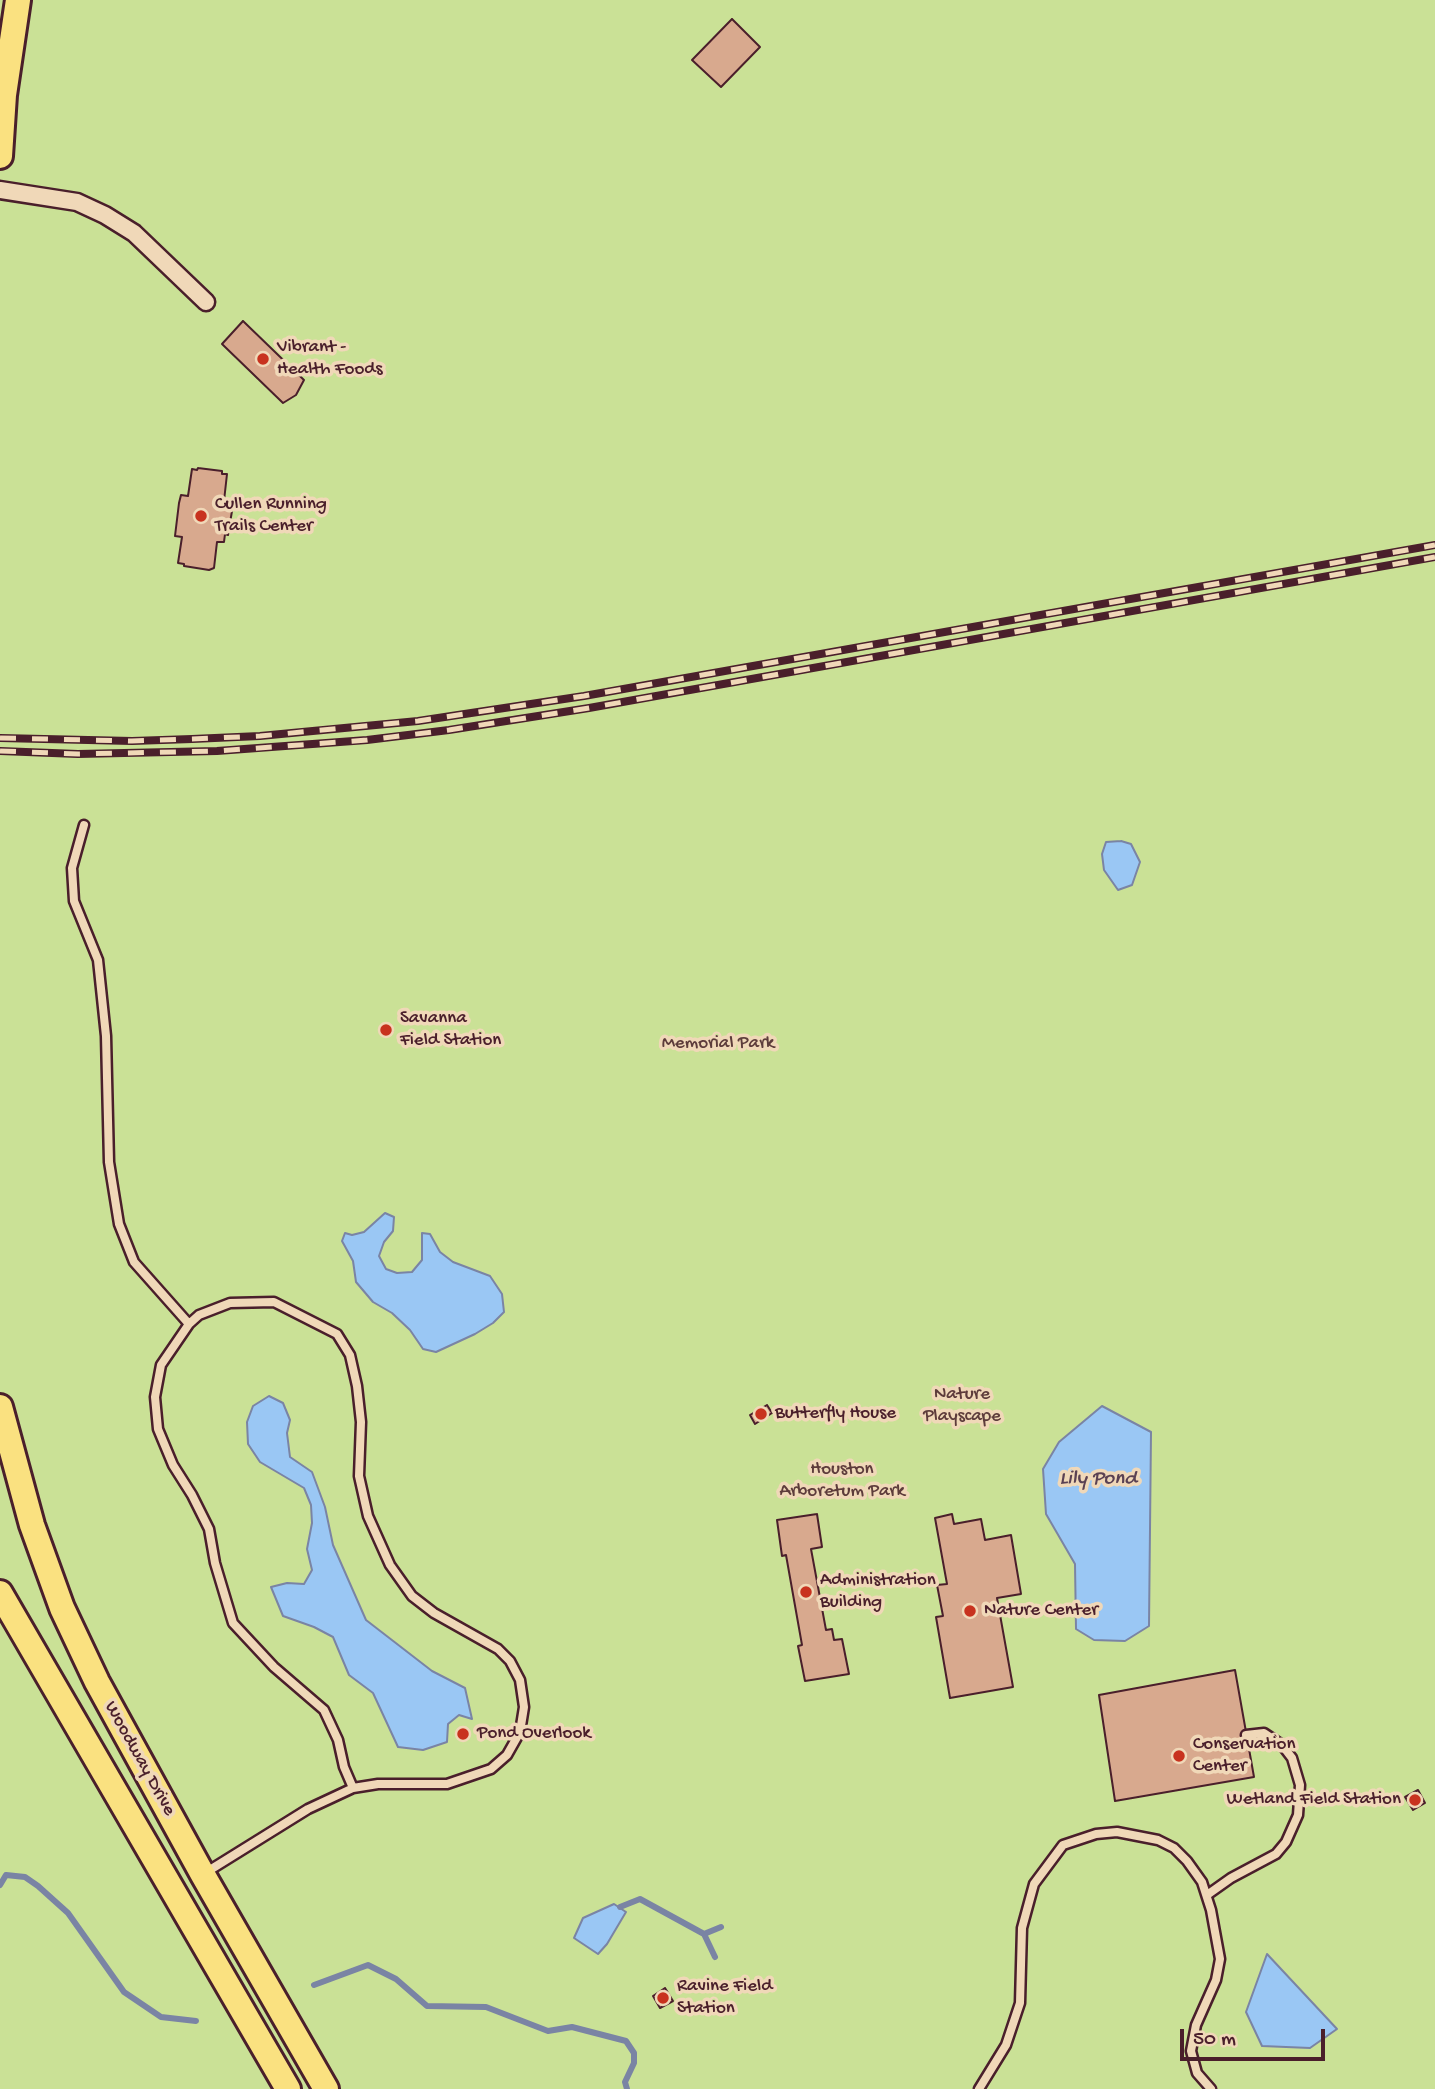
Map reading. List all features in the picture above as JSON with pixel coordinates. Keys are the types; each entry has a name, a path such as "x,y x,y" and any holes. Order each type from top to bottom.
{"main road":[{"path":"0,156 4,95 18,0"},
{"name":"Woodway Drive","path":"0,1407 32,1525 62,1608 97,1682 203,1875 326,2089"},
{"name":"Woodway Drive","path":"0,1593 288,2089"},
{"path":"174,1895 203,1875"}],"street":[{"path":"0,190 77,202 105,215 134,233 205,302"}],"lane":[{"path":"84,825 72,869 74,901 97,960 106,1036 109,1162 119,1224 134,1262 189,1324"},
{"path":"203,1875 308,1809 353,1788 379,1784 447,1784 491,1769 508,1755 520,1732 524,1707 520,1680 499,1648 412,1596 390,1565 368,1516 359,1476 361,1422 357,1386 350,1355 337,1334 274,1302 230,1303 199,1315 189,1324 161,1365 155,1397 159,1429 173,1465 209,1529 215,1563 233,1623 274,1667 324,1710 338,1740 353,1788"},
{"path":"1206,1895 1276,1854 1286,1842 1298,1815 1300,1785 1292,1758 1282,1745 1265,1733 1246,1735"},
{"path":"979,2089 1006,2045 1020,2003 1022,1928 1034,1884 1063,1845 1096,1834 1117,1832 1158,1840 1174,1848 1202,1882 1220,1959 1216,1980 1196,2025 1191,2052 1198,2073 1211,2089"}],"green space":[{"name":"Memorial Park","path":"0,0 1435,0 1435,2089 0,2089"}],"water":[{"path":"1121,841 1131,844 1140,862 1132,885 1118,890 1104,870 1102,854 1106,842"},
{"path":"385,1213 394,1217 393,1231 384,1242 379,1256 386,1269 397,1273 412,1272 422,1260 422,1233 430,1234 440,1252 453,1262 490,1276 502,1294 504,1312 493,1323 475,1334 436,1352 423,1349 410,1330 392,1313 373,1302 356,1282 353,1261 342,1241 345,1233 352,1235 364,1232"},
{"path":"269,1396 283,1403 290,1420 287,1433 290,1457 312,1472 325,1507 333,1545 366,1620 432,1671 465,1688 472,1719 459,1715 448,1724 447,1742 423,1750 398,1747 373,1693 349,1675 333,1637 283,1616 271,1587 287,1583 304,1584 312,1570 307,1549 312,1523 311,1505 304,1488 260,1462 248,1444 247,1422 253,1406"},
{"name":"Lily Pond","path":"1102,1406 1151,1432 1149,1626 1125,1641 1094,1640 1076,1629 1075,1564 1046,1514 1043,1469 1059,1442"},
{"path":"614,1904 626,1912 598,1954 574,1938 583,1918"},
{"path":"1267,1954 1337,2029 1310,2048 1262,2046 1246,2012"}],"building":[{"path":"732,19 760,47 721,87 692,60"},
{"path":"243,321 304,380 296,395 283,403 222,344"},
{"name":"Cullen Running Trails Center","path":"192,469 227,474 224,501 229,502 228,510 232,511 228,535 225,534 224,542 217,542 214,568 209,570 178,563 182,537 175,536 181,495 188,496"},
{"name":"Savanna Field Station","path":"389,1024 393,1031 384,1035 380,1028"},
{"name":"Butterfly House","path":"767,1405 772,1413 755,1424 750,1415"},
{"name":"Administration Building","path":"817,1514 822,1547 811,1549 826,1630 832,1629 834,1640 842,1639 849,1674 805,1681 798,1646 802,1645 786,1555 782,1556 777,1520"},
{"name":"Nature Center","path":"952,1514 954,1524 981,1519 985,1540 1011,1535 1021,1594 997,1598 1013,1687 950,1698 936,1617 943,1616 937,1585 947,1584 935,1518"},
{"name":"Conservation Center","path":"1235,1670 1254,1777 1115,1801 1099,1695"},
{"name":"Wetland Field Station","path":"1418,1790 1425,1803 1413,1810 1405,1797"},
{"name":"Ravine Field Station","path":"665,1988 673,2001 660,2008 653,1996"}],"waterway":[{"path":"0,1885 6,1875 25,1877 38,1886 68,1913 124,1992 161,2017 196,2021"},
{"path":"620,1907 640,1899 704,1934 721,1927 704,1934 715,1957"},
{"path":"314,1985 368,1965 396,1979 427,2006 486,2007 548,2031 572,2027 626,2041 634,2053 634,2063 625,2082 627,2089"}],"railway":[{"path":"0,738 132,741 192,739 260,736 418,721 584,696 1435,545"},
{"path":"0,751 78,754 217,751 367,740 449,730 589,708 1435,557"}],"place":[{"name":"Vibrant - Health Foods","path":"263,359"},
{"name":"Cullen Running Trails Center","path":"201,516"},
{"name":"Savanna Field Station","path":"386,1030"},
{"name":"Butterfly House","path":"761,1414"},
{"name":"Administration Building","path":"806,1592"},
{"name":"Nature Center","path":"970,1611"},
{"name":"Pond Overlook","path":"463,1734"},
{"name":"Conservation Center","path":"1179,1756"},
{"name":"Wetland Field Station","path":"1415,1800"},
{"name":"Ravine Field Station","path":"663,1998"}],"park label":[{"name":"Nature Playscape","path":"962,1406"},
{"name":"Houston Arboretum Park","path":"842,1481"}]}
